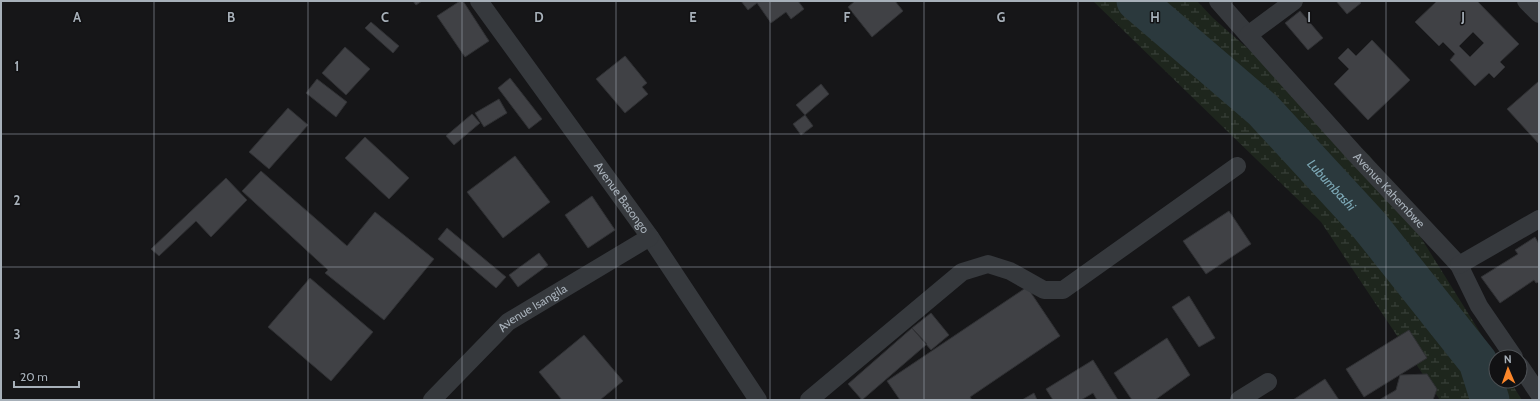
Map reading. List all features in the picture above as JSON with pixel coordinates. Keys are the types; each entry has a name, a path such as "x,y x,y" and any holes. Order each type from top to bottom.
{"street":[{"name":"Avenue Basongo","path":"479,1 650,237 758,400"},
{"name":"Avenue Kahembwe","path":"1218,1 1355,154 1459,265 1479,306 1509,349"},
{"path":"1248,35 1294,1"},
{"path":"1526,1 1539,14"},
{"path":"810,400 962,272 988,264 1010,270 1044,290 1063,290 1237,166"},
{"path":"1459,265 1539,219"},
{"name":"Avenue Isangila","path":"432,400 508,322 650,237"},
{"path":"1528,378 1539,394"},
{"path":"1239,400 1268,382"}],"green space":[{"path":"1093,1 1197,1 1213,18 1370,156 1490,349 1488,349 1488,389 1515,389 1522,400 1440,400 1321,222"}],"building":[{"path":"413,1 422,1 416,5"},
{"path":"460,1 463,1 489,41 465,57 437,16"},
{"path":"741,1 798,1 804,9 791,19 786,12 771,23 757,3 748,10"},
{"path":"855,1 895,1 903,11 872,37 848,7"},
{"path":"1336,1 1359,1 1361,3 1347,14"},
{"path":"1437,1 1477,1 1519,44 1500,62 1505,67 1494,78 1489,73 1475,86 1450,60 1455,54 1443,42 1439,46 1415,22","holes":["1473,32 1484,43 1470,57 1459,46"]},
{"path":"1300,11 1323,38 1308,50 1285,23"},
{"path":"371,22 399,46 393,53 365,28"},
{"path":"1372,40 1410,80 1368,120 1334,84 1349,69 1338,58 1348,48 1356,56"},
{"path":"345,47 370,69 346,95 322,73"},
{"path":"625,56 647,83 642,87 648,94 625,113 596,79"},
{"path":"510,78 542,119 529,129 498,88"},
{"path":"317,79 347,102 336,117 306,93"},
{"path":"1539,81 1539,144 1507,109"},
{"path":"821,84 829,94 805,115 796,105"},
{"path":"499,99 507,113 484,127 475,113"},
{"path":"288,108 308,125 269,169 249,152"},
{"path":"472,114 480,123 454,145 446,136"},
{"path":"805,115 813,126 801,135 793,124"},
{"path":"365,137 409,178 389,199 345,158"},
{"path":"515,156 550,202 503,238 467,192"},
{"path":"261,171 347,246 375,212 434,259 384,320 325,273 328,270 242,191"},
{"path":"226,178 247,200 211,237 196,221 159,256 151,249"},
{"path":"592,196 615,230 588,248 565,215"},
{"path":"1229,211 1251,244 1206,274 1183,241"},
{"path":"447,228 506,277 496,288 438,239"},
{"path":"1535,237 1539,244 1539,282 1536,283 1534,280 1500,303 1481,277 1518,254 1515,250"},
{"path":"539,253 548,265 518,287 509,275"},
{"path":"310,278 373,332 331,381 268,327"},
{"path":"1027,287 1060,336 970,397 972,400 900,400 887,381"},
{"path":"1189,296 1215,338 1199,347 1172,307"},
{"path":"931,313 949,335 931,350 912,328"},
{"path":"912,328 927,344 862,400 848,384"},
{"path":"1409,330 1427,358 1364,397 1346,369"},
{"path":"584,335 623,381 600,400 562,400 539,372"},
{"path":"1167,338 1190,375 1155,400 1132,400 1114,373"},
{"path":"1093,360 1118,400 1097,400 1093,393 1081,400 1053,400 1046,389"},
{"path":"1427,374 1437,389 1433,400 1379,400 1396,390 1400,375"},
{"path":"1325,379 1339,400 1293,400"},
{"path":"1034,393 1037,400 1022,400"}],"waterway":[{"name":"Lubumbashi","path":"1136,1 1263,110 1369,225 1478,362 1490,400"}]}
